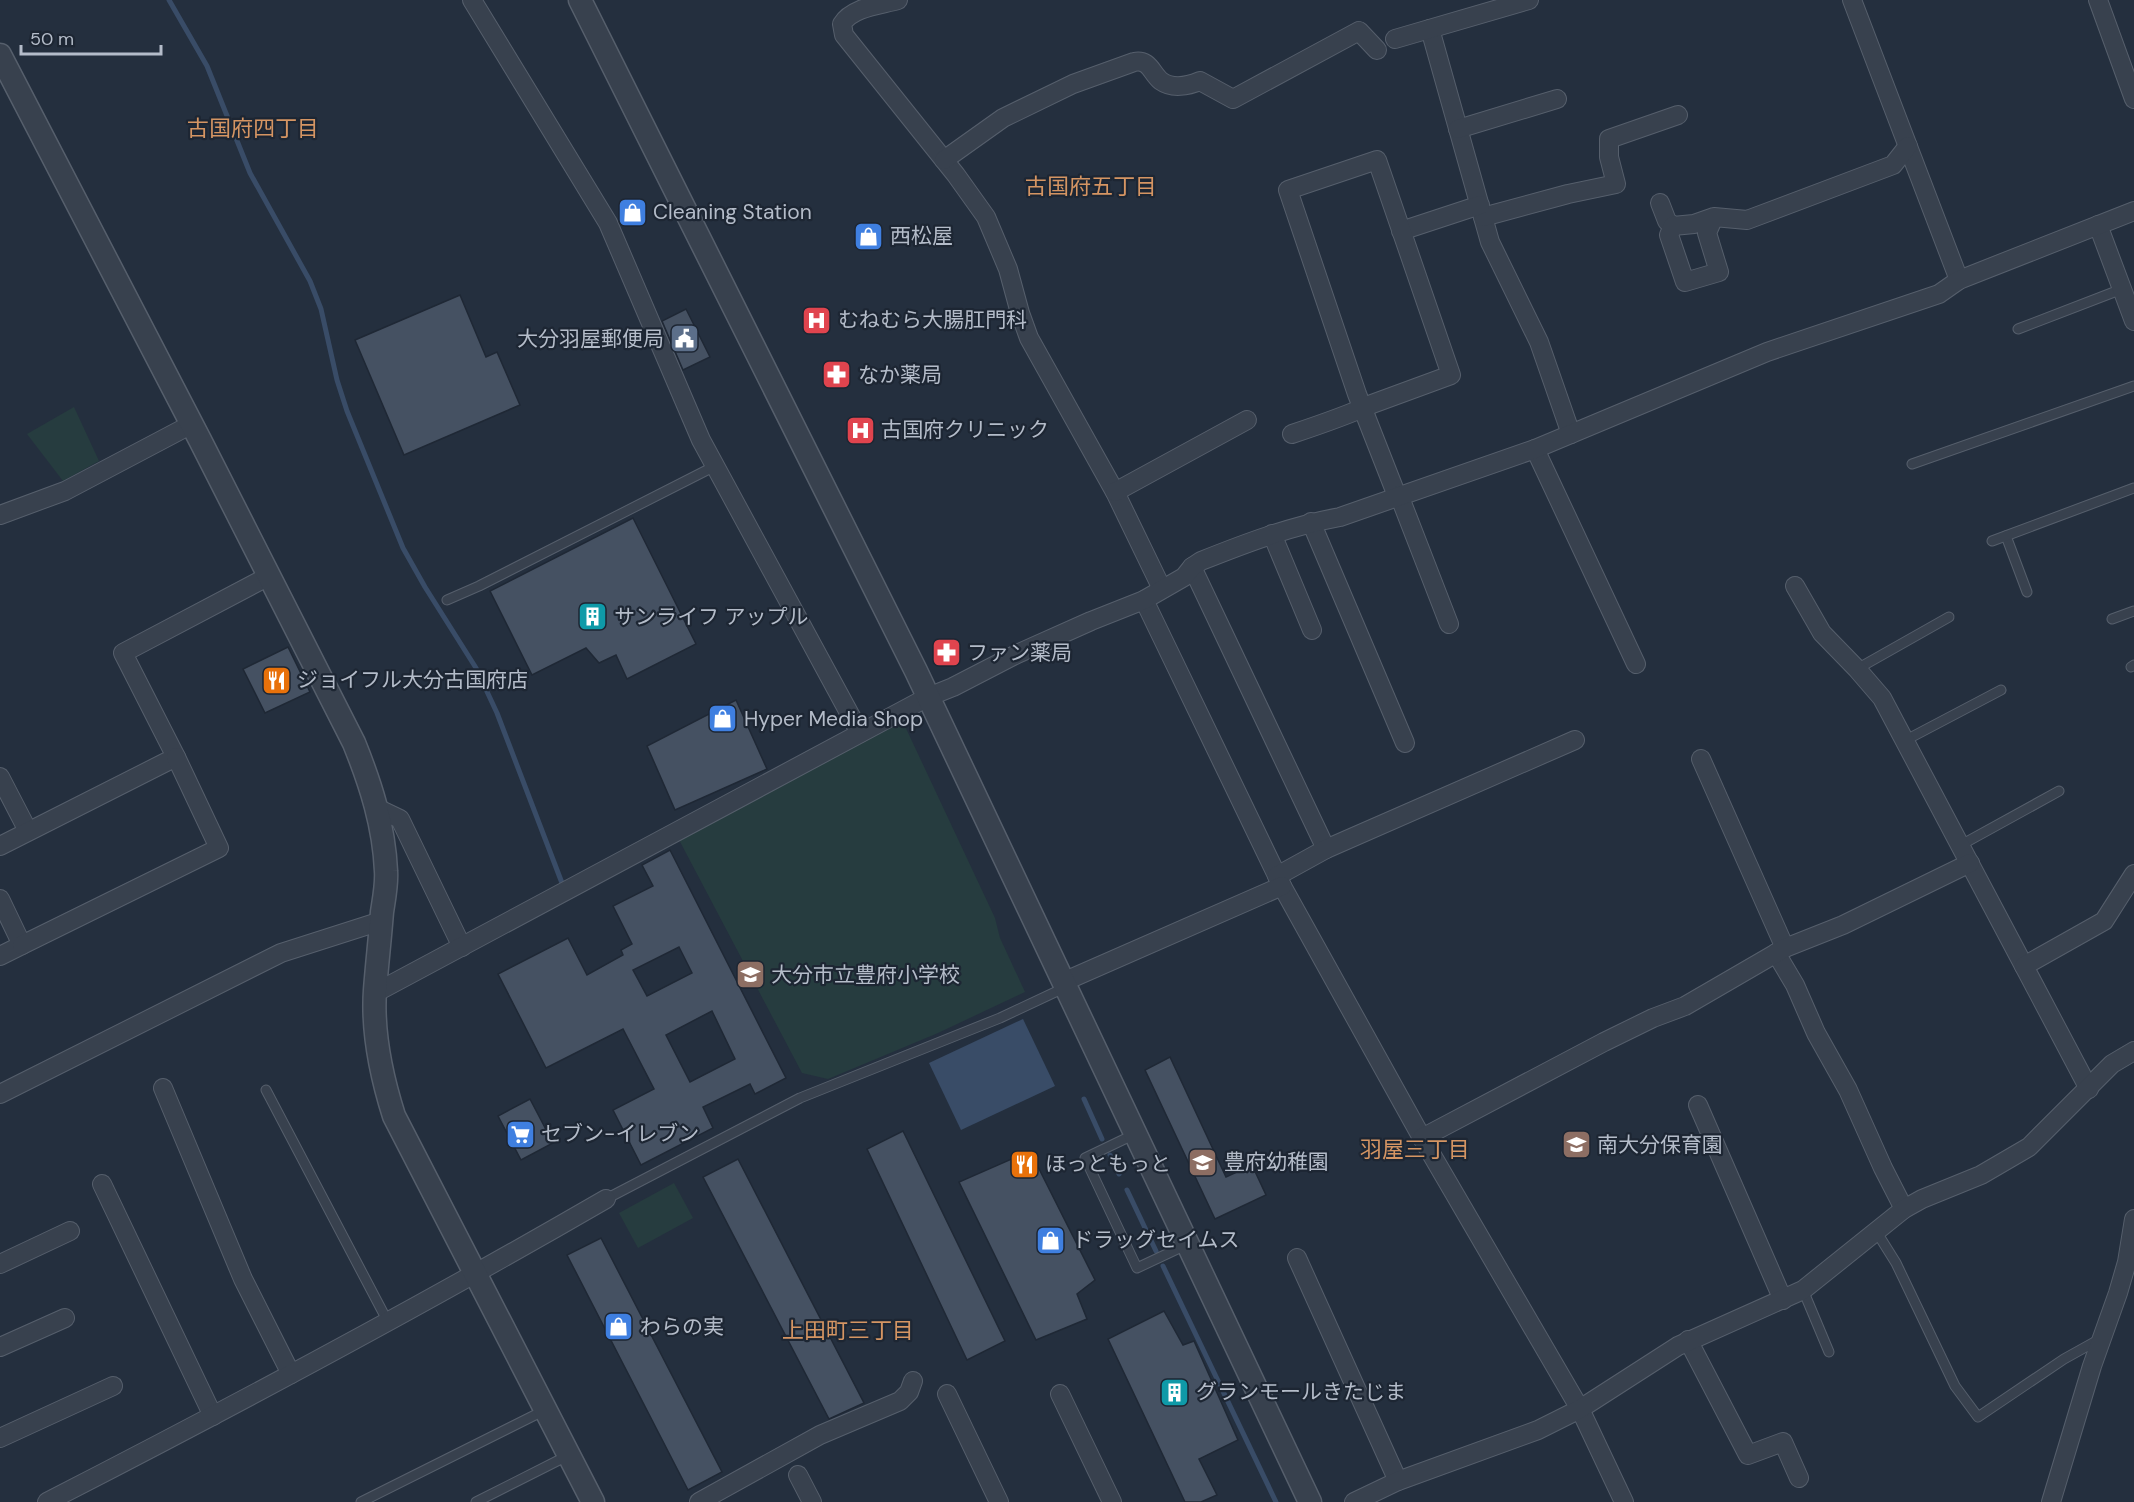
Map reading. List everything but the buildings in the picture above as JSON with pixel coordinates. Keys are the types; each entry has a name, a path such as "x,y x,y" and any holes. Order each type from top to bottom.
{"street":[{"path":"472,0 608,223 701,440 860,733"},
{"path":"580,0 928,697 1310,1502"},
{"path":"898,0 859,11 845,20 842,29 848,40 944,160 991,226 1008,269 1029,338 1115,492 1162,589"},
{"path":"1395,39 1529,0"},
{"path":"1852,0 1959,280"},
{"path":"2098,0 2134,99"},
{"path":"1430,29 1481,211 1497,259 1539,342 1571,434"},
{"path":"944,160 1003,118 1073,84 1134,62 1145,62 1162,82 1185,87 1200,81 1233,99 1359,31 1377,50"},
{"path":"0,55 192,424 354,743 377,808 384,844 386,874 375,993 375,1023 384,1086 394,1116 593,1502"},
{"path":"1458,129 1557,99"},
{"path":"1401,231 1481,211 1616,184 1609,158 1609,140 1678,115"},
{"path":"1660,203 1667,221 1673,226 1694,224 1714,217 1748,220 1893,165 1908,146"},
{"path":"1292,434 1364,408 1450,375 1377,160 1288,190 1357,394 1364,408 1449,624"},
{"path":"375,993 928,697 1070,630 1144,600 1184,577 1192,567 1221,553 1311,522 1340,517 1535,449 1767,352 1939,294 1959,280 2134,211"},
{"path":"1673,226 1669,235 1685,282 1719,272 1707,234 1714,217"},
{"path":"2098,225 2134,321"},
{"path":"1115,492 1247,420"},
{"path":"0,515 65,491 192,424"},
{"path":"1535,449 1636,664"},
{"path":"1311,522 1405,743"},
{"path":"1272,534 1312,630"},
{"path":"1192,567 1326,849"},
{"path":"0,956 219,848 123,653 269,576"},
{"path":"1795,586 1822,633 1882,698 2089,1089"},
{"path":"1144,600 1280,881 1422,1138 1580,1409 1624,1502"},
{"path":"1064,984 1280,881 1326,849 1575,740"},
{"path":"0,846 176,757"},
{"path":"1701,759 1795,985 1824,1049 1852,1098 1904,1209"},
{"path":"0,777 28,831"},
{"path":"377,808 400,819 462,946"},
{"path":"1422,1138 1604,1042 1653,1018 1685,1006 1781,951 1843,925 1970,863"},
{"path":"2024,966 2104,921 2134,874"},
{"path":"0,899 22,945"},
{"path":"0,1094 281,953 381,921"},
{"path":"1354,1502 1398,1480 1538,1430 1580,1409 1688,1340 1803,1290 1904,1209 2008,1161 2045,1133 2112,1064 2134,1051"},
{"path":"164,1088 243,1279 291,1374"},
{"path":"1698,1105 1783,1300"},
{"path":"102,1184 213,1416"},
{"path":"47,1502 476,1275 606,1199"},
{"path":"2052,1502 2127,1262 2134,1219"},
{"path":"0,1264 69,1231"},
{"path":"1297,1258 1398,1480"},
{"path":"0,1347 65,1318"},
{"path":"1688,1340 1748,1455 1783,1442 1799,1478"},
{"path":"699,1502 820,1435 900,1401 909,1392 913,1381"},
{"path":"0,1438 113,1386"},
{"path":"947,1394 999,1502"},
{"path":"1060,1394 1112,1502"},
{"path":"798,1475 812,1502"}],"lane":[{"path":"2018,329 2122,289"},
{"path":"1912,464 2134,386"},
{"path":"447,600 715,466"},
{"path":"1992,541 2134,488"},
{"path":"2006,536 2027,592"},
{"path":"2112,619 2134,611"},
{"path":"1857,669 1949,617"},
{"path":"1906,740 2001,690"},
{"path":"1961,845 2059,791"},
{"path":"606,1199 800,1098 1000,1018 1064,984"},
{"path":"266,1090 388,1322"},
{"path":"1135,1134 1085,1158 1137,1269 1188,1244"},
{"path":"1876,1231 1896,1263 1955,1386 1978,1417 2064,1359 2102,1338"},
{"path":"1803,1290 1829,1352"},
{"path":"361,1502 545,1410"},
{"path":"476,1502 569,1455"}],"green space":[{"path":"74,407 99,461 63,481 27,434"},
{"path":"903,722 995,918 1000,938 1025,992 938,1033 828,1079 802,1073 677,836"},
{"path":"674,1183 693,1218 638,1248 619,1213"}],"water":[{"path":"1023,1019 1055,1086 961,1130 929,1063"}],"waterway":[{"path":"169,0 207,66 250,173 310,281 321,309 337,380 347,411 403,548 476,668 497,713 562,883"},
{"path":"1084,1099 1102,1139"},
{"path":"1110,1155 1119,1174"},
{"path":"1127,1190 1156,1251"},
{"path":"1163,1266 1276,1502"}],"place":[{"name":"Cleaning Station","path":"632,212"},
{"name":"西松屋","path":"869,236"},
{"name":"むねむら大腸肛門科","path":"817,320"},
{"name":"大分羽屋郵便局","path":"685,339"},
{"name":"なか薬局","path":"837,375"},
{"name":"古国府クリニック","path":"860,430"},
{"name":"サンライフ アップル","path":"593,617"},
{"name":"ファン薬局","path":"946,653"},
{"name":"ジョイフル大分古国府店","path":"276,680"},
{"name":"Hyper Media Shop","path":"723,719"},
{"name":"大分市立豊府小学校","path":"750,975"},
{"name":"セブン-イレブン","path":"520,1134"},
{"name":"南大分保育園","path":"1576,1145"},
{"name":"豊府幼稚園","path":"1203,1162"},
{"name":"ほっともっと","path":"1024,1164"},
{"name":"ドラッグセイムス","path":"1051,1240"},
{"name":"わらの実","path":"619,1327"},
{"name":"グランモールきたじま","path":"1175,1392"}],"district":[{"name":"古国府四丁目","path":"253,128"},
{"name":"古国府五丁目","path":"1091,186"},
{"name":"羽屋三丁目","path":"1415,1149"},
{"name":"上田町三丁目","path":"848,1330"}]}
